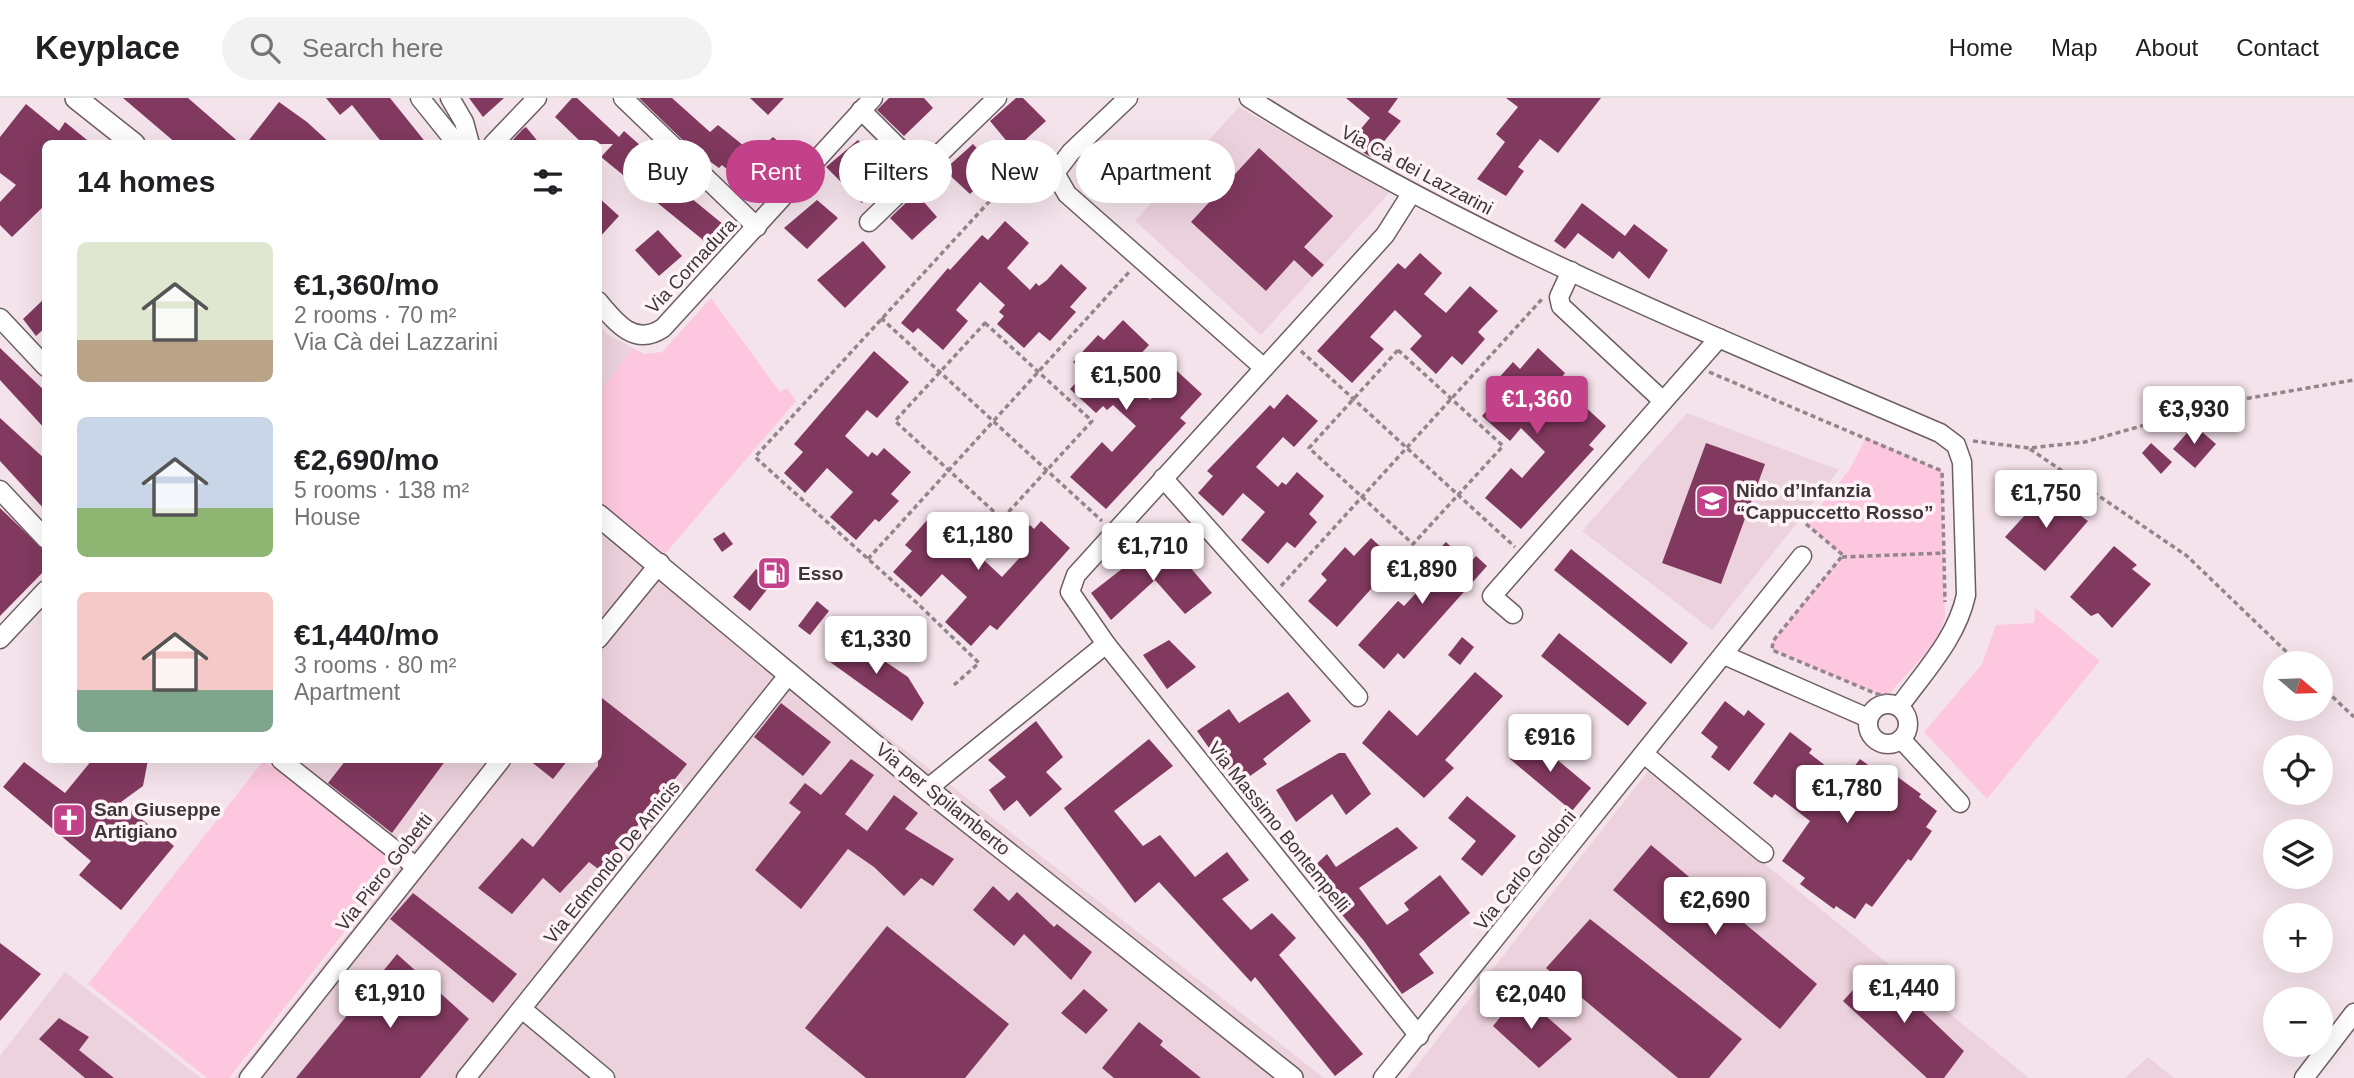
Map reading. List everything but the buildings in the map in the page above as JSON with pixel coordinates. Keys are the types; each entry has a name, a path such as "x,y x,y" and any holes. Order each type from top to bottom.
{"main road":[{"path":"76,98 123,140"},
{"name":"Via per Spilamberto","path":"602,518 660,563 927,789 1292,1078"}],"street":[{"path":"420,98 454,140"},
{"path":"450,98 464,122 469,140"},
{"path":"497,140 537,98"},
{"path":"623,98 757,227"},
{"path":"952,141 997,98"},
{"path":"1062,164 1128,98"},
{"name":"Via Cà dei Lazzarini","path":"1249,98 1411,194 1719,338 1940,433 1956,445"},
{"name":"Via Cornadura","path":"602,305 625,330 646,337 655,334 674,319 867,104 896,140"},
{"path":"1062,185 1067,194 1264,368"},
{"name":"Via Massimo Bontempelli","path":"1411,194 1385,235 1114,532 1076,575 1071,585 1074,601 1106,645 1419,1036"},
{"path":"869,222 888,203"},
{"path":"1571,271 1559,297 1567,316 1662,400"},
{"path":"0,318 42,363"},
{"path":"1513,614 1492,596 1719,338"},
{"path":"1899,707 1953,632 1962,614 1966,595 1962,475 1956,445"},
{"path":"1163,478 1358,697"},
{"path":"0,491 42,536"},
{"name":"Via Carlo Goldoni","path":"1383,1078 1802,555"},
{"path":"602,634 660,563"},
{"path":"0,639 42,594"},
{"path":"927,789 1106,645"},
{"path":"1724,655 1868,718"},
{"name":"Via Edmondo De Amicis","path":"466,1078 790,673"},
{"path":"1889,703 1899,707 1908,723 1901,739 1885,744 1874,739 1868,729 1868,718 1878,706 1889,703"},
{"path":"1901,739 1960,803"},
{"path":"1644,754 1764,853"},
{"path":"285,763 415,866"},
{"name":"Via Piero Gobetti","path":"248,1078 499,763"},
{"path":"522,1009 605,1078"},
{"path":"2304,1078 2354,1013"}],"path":[{"path":"954,685 979,663 755,457 988,203"},
{"path":"868,559 1141,259"},
{"path":"1270,598 1541,300 1559,297"},
{"path":"881,318 1114,532"},
{"path":"985,323 1038,372 1092,421 1002,519 895,421 985,323"},
{"path":"1290,340 1526,556"},
{"path":"1398,350 1503,446 1413,544 1309,448 1354,399 1398,350"},
{"path":"1694,365 1942,471 1945,605"},
{"path":"1956,445 1979,439 2029,448 2085,442 2226,402 2354,380"},
{"path":"2029,448 2187,556 2286,651"},
{"path":"1806,524 1843,555 1842,557"},
{"path":"1896,686 1888,695 1877,694 1772,650 1773,641 1842,557 1944,553"},
{"path":"2333,697 2354,717"}],"shaded area":[{"path":"1239,107 1389,193 1261,335 1135,221 1151,203 1235,203 1235,140 1209,140"},
{"path":"711,298 780,392 787,388 796,401 664,555 602,505 602,389 633,348 644,354 662,352"},
{"path":"602,328 608,335 633,348 602,390"},
{"name":"Nido d’Infanzia “Cappuccetto Rosso”","path":"1687,413 1839,470 1712,630 1582,531"},
{"path":"1866,437 1942,471 1945,618 1936,642 1888,695 1877,694 1772,650 1773,641 1843,555 1806,524 1850,469"},
{"path":"602,515 1324,1078 234,1078 402,864 273,763 602,763"},
{"path":"2035,608 2100,661 1987,799 1924,732 1982,664 1996,625 2034,623"},
{"path":"262,763 268,763 393,861 395,868 229,1078 207,1078 88,984"},
{"path":"1649,770 2029,1078 1407,1078"},
{"path":"65,972 201,1078 0,1078 0,1056"},
{"path":"2148,1057 2174,1078 2125,1078"}],"place":[{"name":"Nido d’Infanzia “Cappuccetto Rosso”","path":"1712,501"},
{"name":"Esso","path":"774,573"},
{"name":"San Giuseppe Artigiano","path":"69,820"}]}
